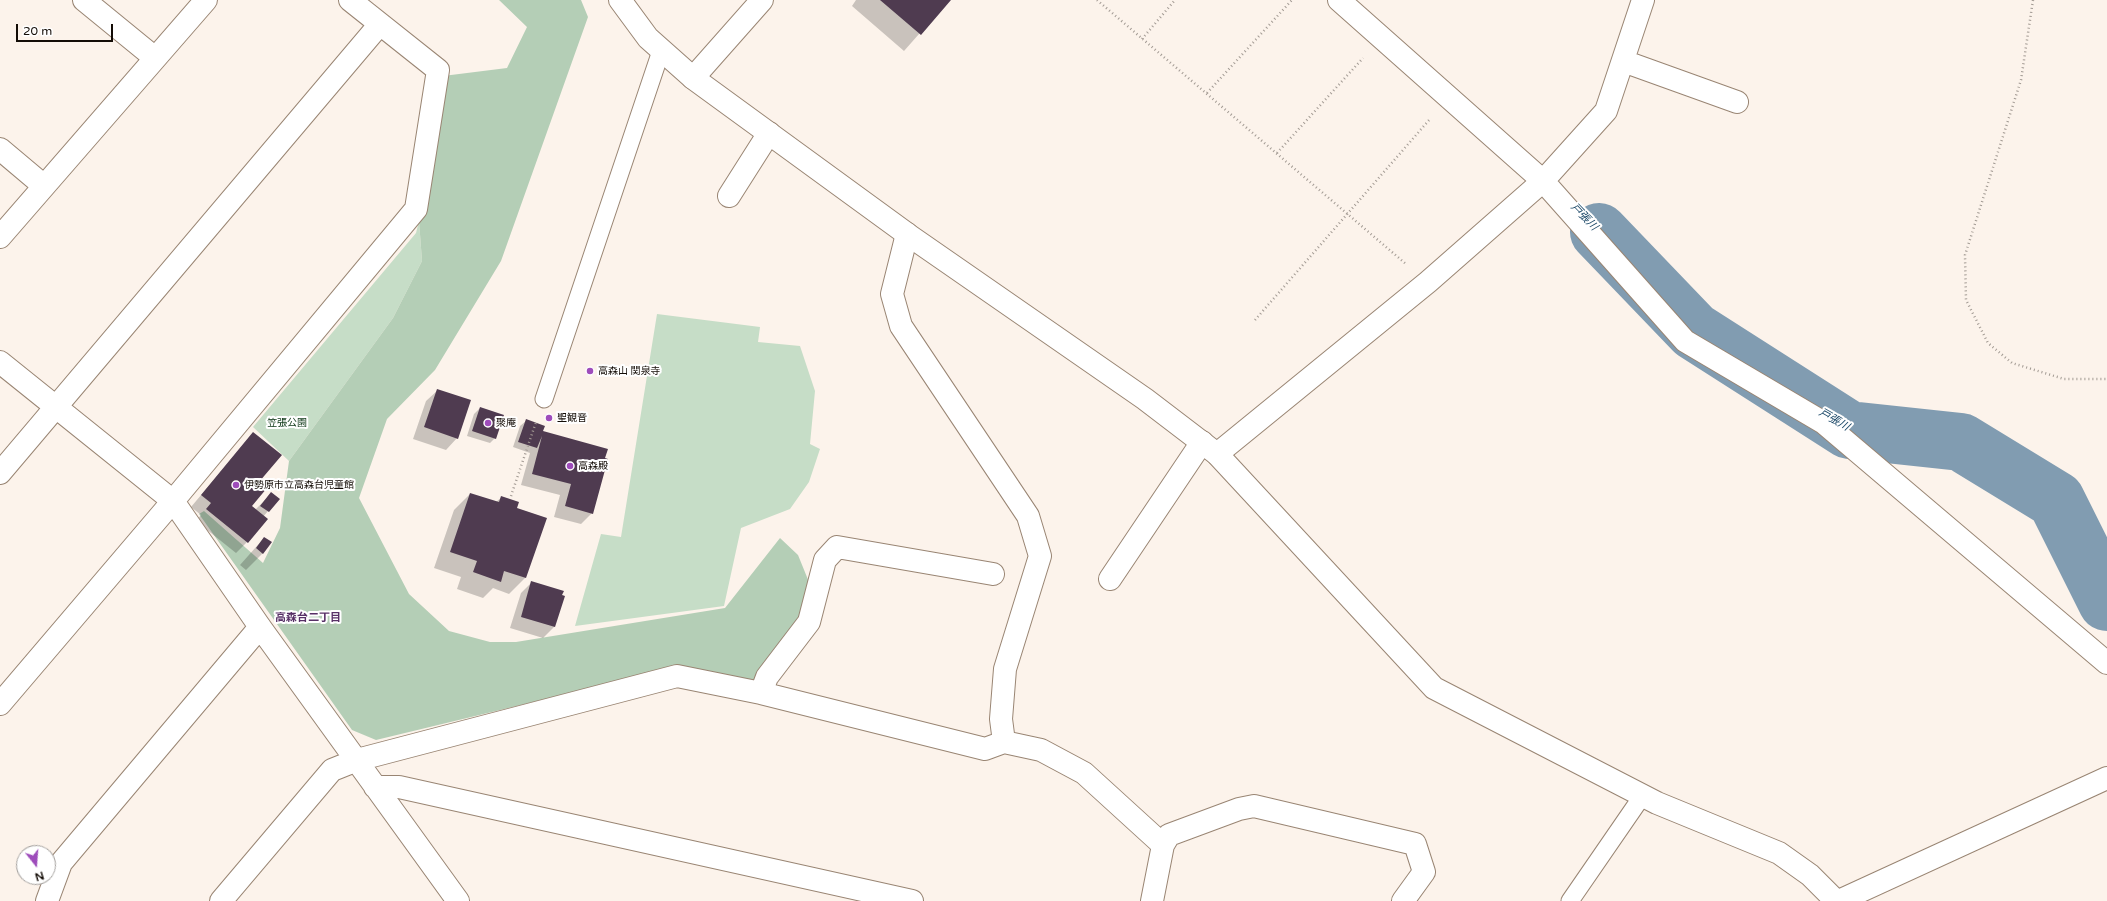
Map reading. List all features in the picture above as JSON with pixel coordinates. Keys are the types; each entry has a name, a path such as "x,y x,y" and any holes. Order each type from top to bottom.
{"street":[{"path":"84,0 155,58"},
{"path":"0,237 206,0"},
{"path":"0,704 173,501 416,209 438,70 350,0"},
{"path":"620,0 648,38 693,78 908,234 1146,399 1209,448 1434,688 1657,803 1779,853 1810,875 1836,901"},
{"path":"693,78 762,0"},
{"path":"1338,0 1543,181 1685,340 1824,423 2107,663"},
{"path":"1110,579 1209,448 1428,282 1543,181 1606,111 1643,0"},
{"path":"0,472 380,24"},
{"path":"1623,61 1737,102"},
{"path":"729,196 769,133"},
{"path":"0,149 44,186"},
{"path":"908,234 892,294 901,326 1028,516 1040,556 1005,669 1001,719 1004,742"},
{"path":"0,362 54,407 173,501 260,627 458,901"},
{"path":"762,694 767,677 809,622 825,560 837,547 993,574"},
{"path":"47,901 61,863 260,627"},
{"path":"221,901 332,770 357,760 677,676 762,694 985,749 1004,742 1041,750 1084,773 1163,846"},
{"path":"1839,901 2107,778"},
{"path":"375,787 399,787 912,901"},
{"path":"1152,901 1163,846 1169,836 1239,809 1254,806 1415,844 1424,872 1403,901"}],"lane":[{"path":"544,399 661,51"},
{"path":"1570,901 1643,795"}],"path":[{"path":"1097,0 1428,282"},
{"path":"1142,39 1175,0"},
{"path":"1207,93 1292,0"},
{"path":"2033,0 2021,80 2001,147 1965,255 1966,300 1988,343 2012,363 2064,379 2107,379"},
{"path":"1277,153 1381,38"},
{"path":"1255,320 1449,97"},
{"path":"511,496 544,399"}],"green space":[{"path":"499,0 581,0 588,17 501,261 435,370 387,419 359,498 409,594 449,631 490,642 516,642 725,608 780,538 798,555 811,587 806,614 767,685 678,667 376,740 352,730 199,514 204,511 263,563 280,528 289,461 393,318 422,261 419,221 443,76 507,68 527,27"},
{"name":"笠張公園","path":"419,221 422,261 393,318 289,461 253,427 416,233"},
{"path":"657,314 760,327 758,342 800,346 815,391 810,444 820,449 809,482 790,509 741,528 724,606 575,626 601,534 621,537"}],"building":[{"path":"880,0 951,0 921,35"},
{"path":"437,389 471,400 458,439 424,427"},
{"name":"聚庵","path":"480,407 504,415 496,439 472,431"},
{"name":"高森殿","path":"526,419 545,426 543,431 608,449 605,458 608,459 593,514 565,506 571,484 532,474 542,436 537,448 518,442"},
{"name":"伊勢原市立高森台児童館","path":"253,432 282,455 259,482 267,488 252,506 268,519 248,543 206,509 211,503 201,495"},
{"path":"271,492 280,499 269,512 260,506"},
{"path":"470,493 499,502 501,496 519,502 517,508 547,518 526,578 504,571 501,582 473,572 477,561 450,552"},
{"path":"264,537 272,542 263,554 256,548"},
{"path":"531,581 564,591 562,595 565,596 555,627 521,617"}],"waterway":[{"name":"戸張川","path":"1599,232 1694,331 1849,430 1961,442 2056,500 2107,602"}],"place":[{"name":"高森山 関泉寺","path":"590,371"},
{"name":"聖観音","path":"549,418"},
{"name":"聚庵","path":"488,423"},
{"name":"高森殿","path":"570,466"},
{"name":"伊勢原市立高森台児童館","path":"236,485"}],"district":[{"name":"高森台二丁目","path":"308,618"}]}
